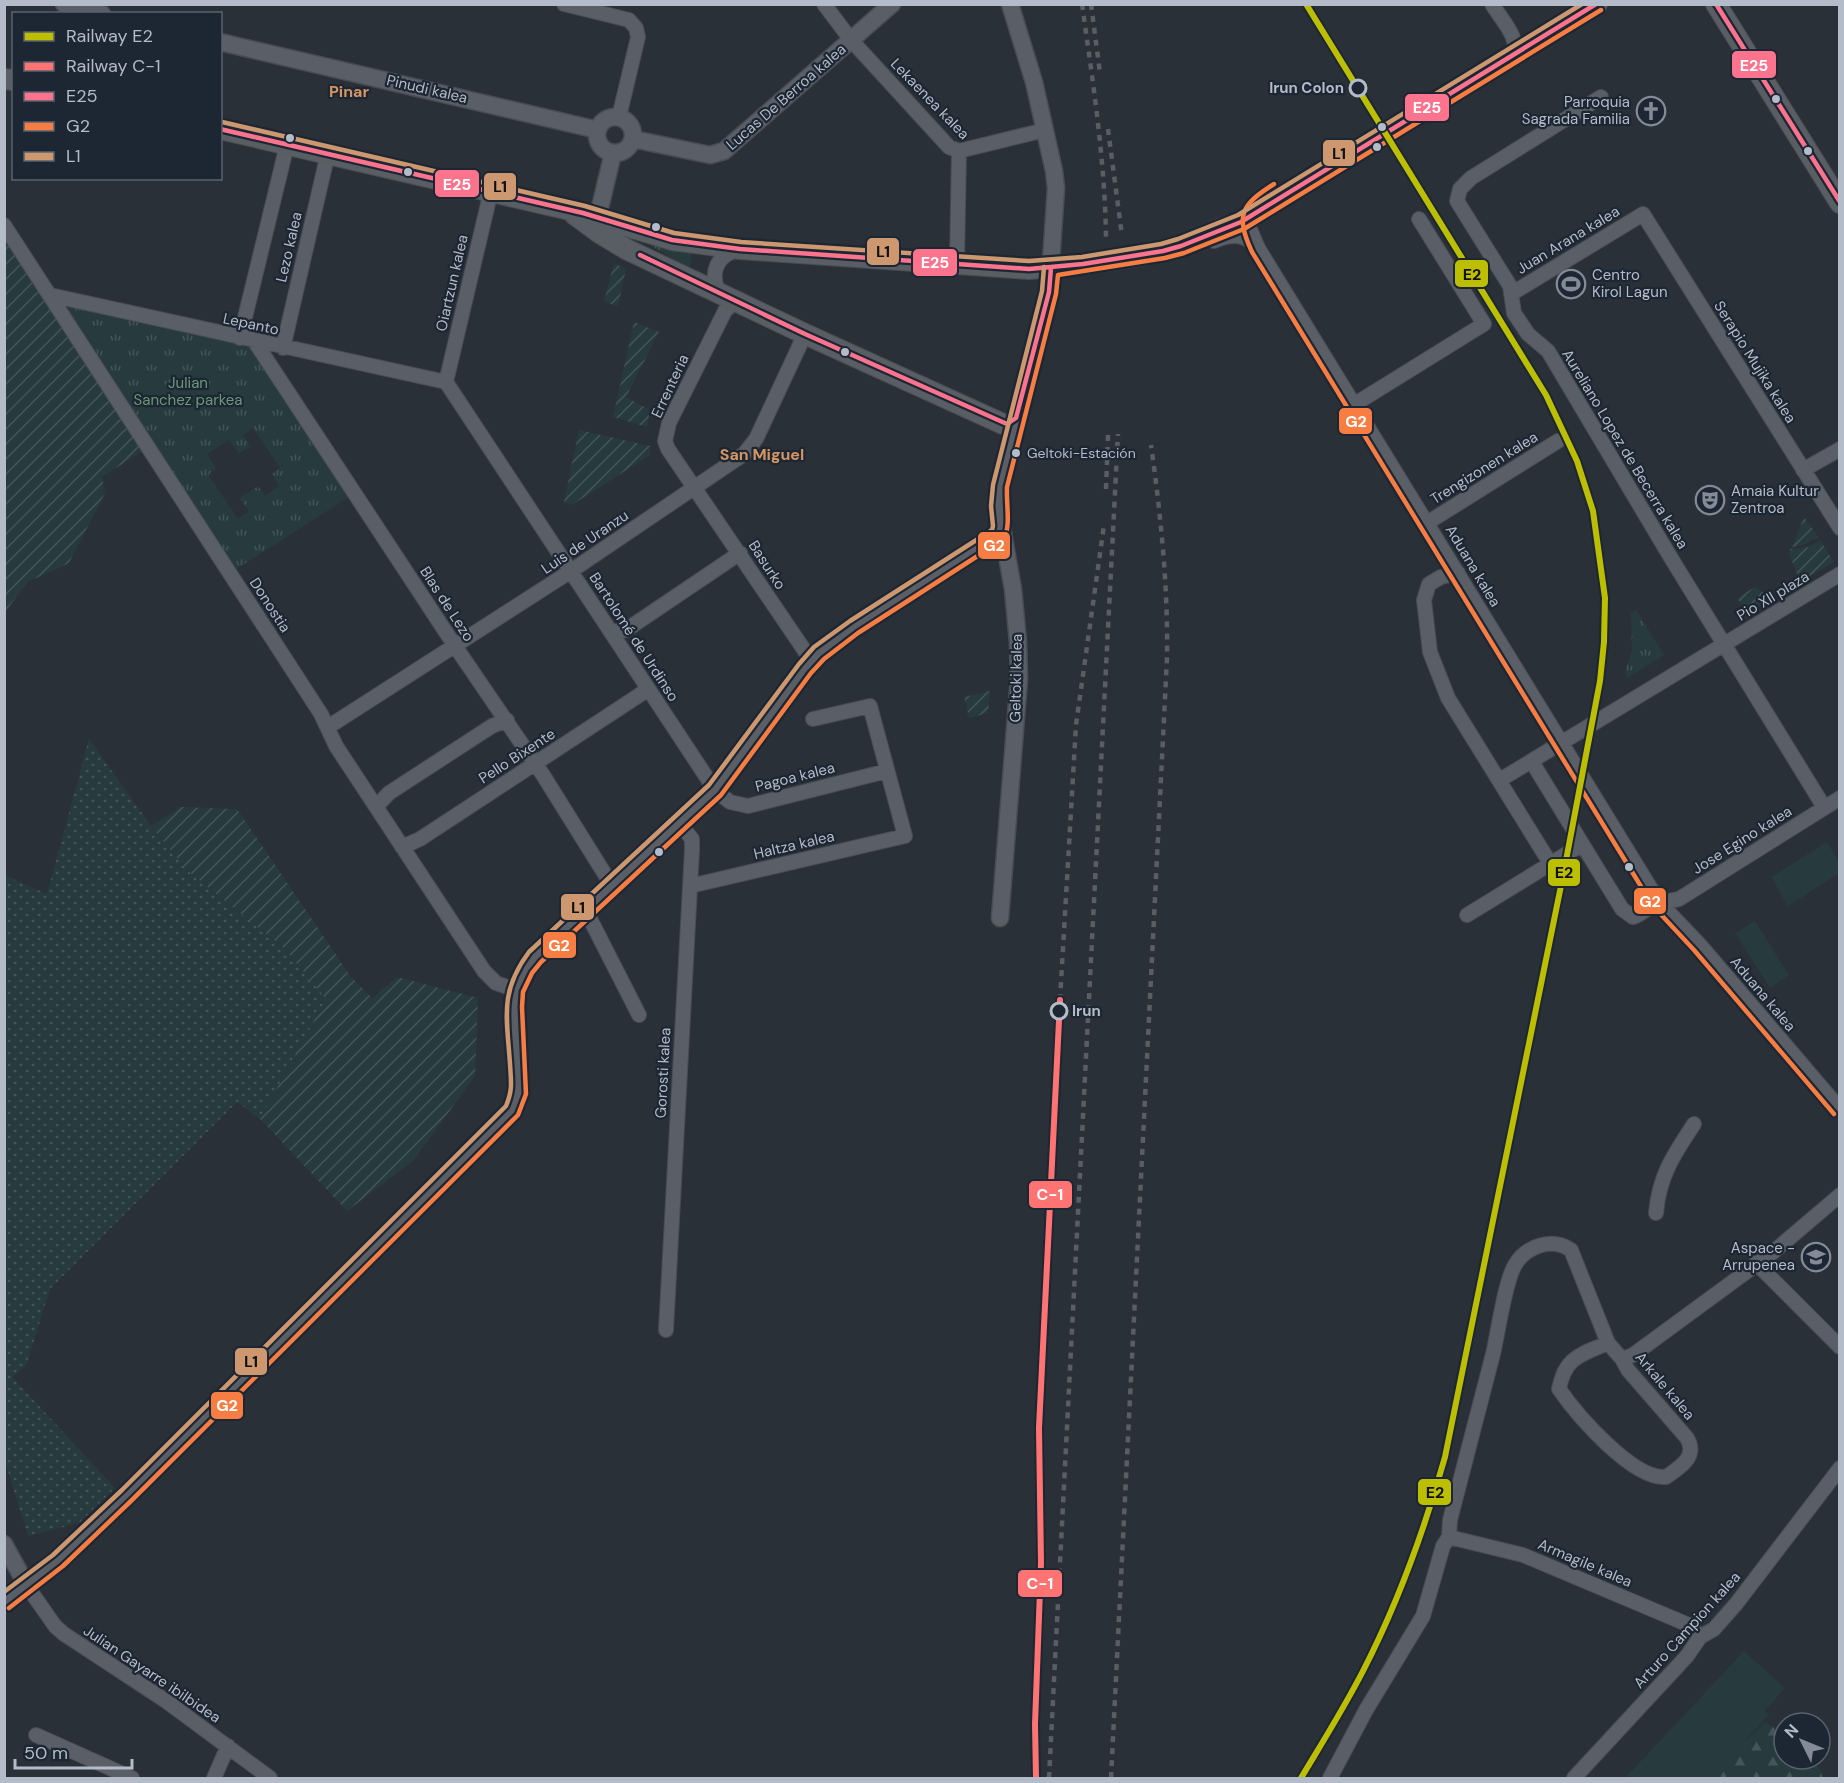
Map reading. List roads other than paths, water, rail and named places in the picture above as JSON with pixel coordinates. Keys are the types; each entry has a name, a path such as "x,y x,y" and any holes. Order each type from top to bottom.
{"main road":[{"path":"222,129 597,216 672,240 740,249 1029,269 1051,268 1144,255 1177,247 1249,214 1513,51 1583,4"},
{"path":"1513,51 1597,4"},
{"path":"1716,4 1839,203"},
{"path":"1730,4 1839,180"},
{"path":"567,209 609,239 669,269 1010,428"}],"street":[{"path":"64,4 94,12"},
{"path":"564,4 629,20 636,28 638,37 619,117"},
{"name":"Lekaenea kalea","path":"824,4 851,40 949,147 959,151 957,263"},
{"name":"Lucas De Berroa kalea","path":"633,139 711,155 724,151 892,4"},
{"name":"Geltoki kalea","path":"1000,918 1019,679 1018,642 998,506 1010,428 1049,292 1056,188 1034,82 1010,4"},
{"path":"1492,4 1513,51"},
{"name":"Pinudi kalea","path":"222,42 598,129"},
{"name":"Aureliano Lopez de Becerra kalea","path":"1600,97 1471,178 1460,189 1457,201 1510,286 1514,313 1528,334 1548,351 1723,644 1824,807"},
{"path":"619,117 630,124 633,139 625,150 613,153 600,145 598,129 606,119 619,117"},
{"path":"959,151 1045,130"},
{"name":"Lezo kalea","path":"240,338 287,145"},
{"name":"Lezo kalea","path":"284,348 328,153"},
{"path":"613,153 597,216 613,233 659,258 669,269"},
{"name":"Oiartzun kalea","path":"446,382 491,191"},
{"name":"Aduana kalea","path":"1249,214 1249,227 1258,248 1659,902 1700,945 1839,1109"},
{"name":"Juan Arana kalea","path":"1512,299 1643,214"},
{"name":"Serapio Mujika kalea","path":"1643,214 1839,528"},
{"path":"1354,404 1484,324 1419,219"},
{"name":"Donostia","path":"4,225 321,714 336,746 484,971 496,983 516,990"},
{"path":"1177,247 1198,246 1236,235 1248,239 1258,248"},
{"path":"718,291 713,275 719,261 725,254 740,249"},
{"path":"1029,269 1042,278 1049,292 1063,275 1084,264"},
{"name":"Lepanto","path":"50,295 255,342 446,382"},
{"name":"Errenteria","path":"695,488 668,449 665,441 666,434 676,407 725,311 736,300"},
{"name":"Luis de Uranzu","path":"328,727 571,571 744,454 756,439 806,334"},
{"name":"Blas de Lezo","path":"255,342 455,646 536,763 612,884"},
{"name":"Bartolomé de Urdinso","path":"446,382 715,790"},
{"name":"Trengizonen kalea","path":"1427,523 1558,441"},
{"path":"1803,470 1839,449"},
{"name":"Basurko","path":"695,488 811,660"},
{"path":"963,556 980,537 998,506"},
{"path":"980,537 989,533 1001,534"},
{"path":"4,1602 58,1561 127,1495 512,1110 519,1094 514,1007 516,990 526,969 535,957 585,909 715,790 811,660 854,627 1001,534"},
{"path":"963,556 980,551 991,551 1001,556 1008,565"},
{"path":"611,632 626,630 740,554"},
{"path":"1458,573 1441,577 1429,584 1424,600 1430,652 1448,698 1550,863"},
{"name":"Pio XII plaza","path":"1500,780 1839,574"},
{"name":"Pello Bixente","path":"402,847 420,839 647,688"},
{"path":"813,719 870,706 887,771"},
{"path":"376,807 389,793 492,726 507,720"},
{"path":"1532,762 1622,909 1633,916 1642,914 1659,902"},
{"name":"Pagoa kalea","path":"715,790 730,802 748,806 887,771"},
{"name":"Haltza kalea","path":"690,886 905,836 887,771"},
{"name":"Jose Egino kalea","path":"1659,902 1679,899 1839,798"},
{"name":"Gorosti kalea","path":"666,1330 692,839 679,823"},
{"path":"1467,915 1581,845"},
{"path":"585,909 639,1015"},
{"path":"1656,1213 1658,1193 1671,1158 1694,1124"},
{"path":"1622,1359 1634,1355 1772,1252 1839,1195"},
{"name":"Arkale kalea","path":"1449,1536 1450,1520 1512,1269 1526,1252 1537,1246 1547,1243 1571,1250 1608,1343 1691,1444 1689,1459 1666,1477 1649,1475 1632,1464 1578,1415 1559,1389 1562,1372 1572,1361 1608,1343"},
{"path":"1756,1263 1839,1347"},
{"name":"Arturo Campion kalea","path":"1574,1779 1688,1656 1700,1637 1714,1629 1736,1604 1839,1468"},
{"path":"1330,1779 1366,1710 1423,1616 1443,1546 1449,1536"},
{"name":"Armagile kalea","path":"1449,1536 1523,1555 1689,1625 1700,1637"},
{"path":"4,1544 27,1586"},
{"name":"Julian Gayarre ibilbidea","path":"27,1586 54,1626 64,1634 166,1701 270,1779"},
{"path":"36,1735 132,1779"},
{"path":"214,1779 228,1746"}],"railway":[{"path":"1082,4 1101,151 1106,239"},
{"path":"1091,4 1100,73"},
{"path":"1108,129 1122,236"},
{"path":"1049,1778 1118,434"},
{"path":"1106,489 1108,435"},
{"path":"1111,1778 1167,658 1163,552 1151,445"},
{"path":"1060,1000 1076,725 1104,525"}],"rail line":[{"name":"E2","path":"1301,1778 1356,1685 1388,1619 1419,1539 1445,1457 1564,871 1600,681 1605,598 1593,511 1577,461 1546,395 1306,4"},
{"name":"C-1","path":"1036,1778 1035,1724 1041,1563 1039,1428 1060,1000"}],"place":[{"name":"Irun Colon","path":"1358,88"},
{"name":"Parroquia Sagrada Familia","path":"1651,111"},
{"name":"Centro Kirol Lagun","path":"1571,284"},
{"name":"Geltoki-Estación","path":"1016,453"},
{"name":"Amaia Kultur Zentroa","path":"1710,500"},
{"name":"Irun","path":"1059,1011"},
{"name":"Aspace - Arrupenea","path":"1816,1257"}],"district":[{"name":"Pinar","path":"349,91"},
{"name":"San Miguel","path":"762,454"}],"park label":[{"name":"Julian Sanchez parkea","path":"188,392"}]}
